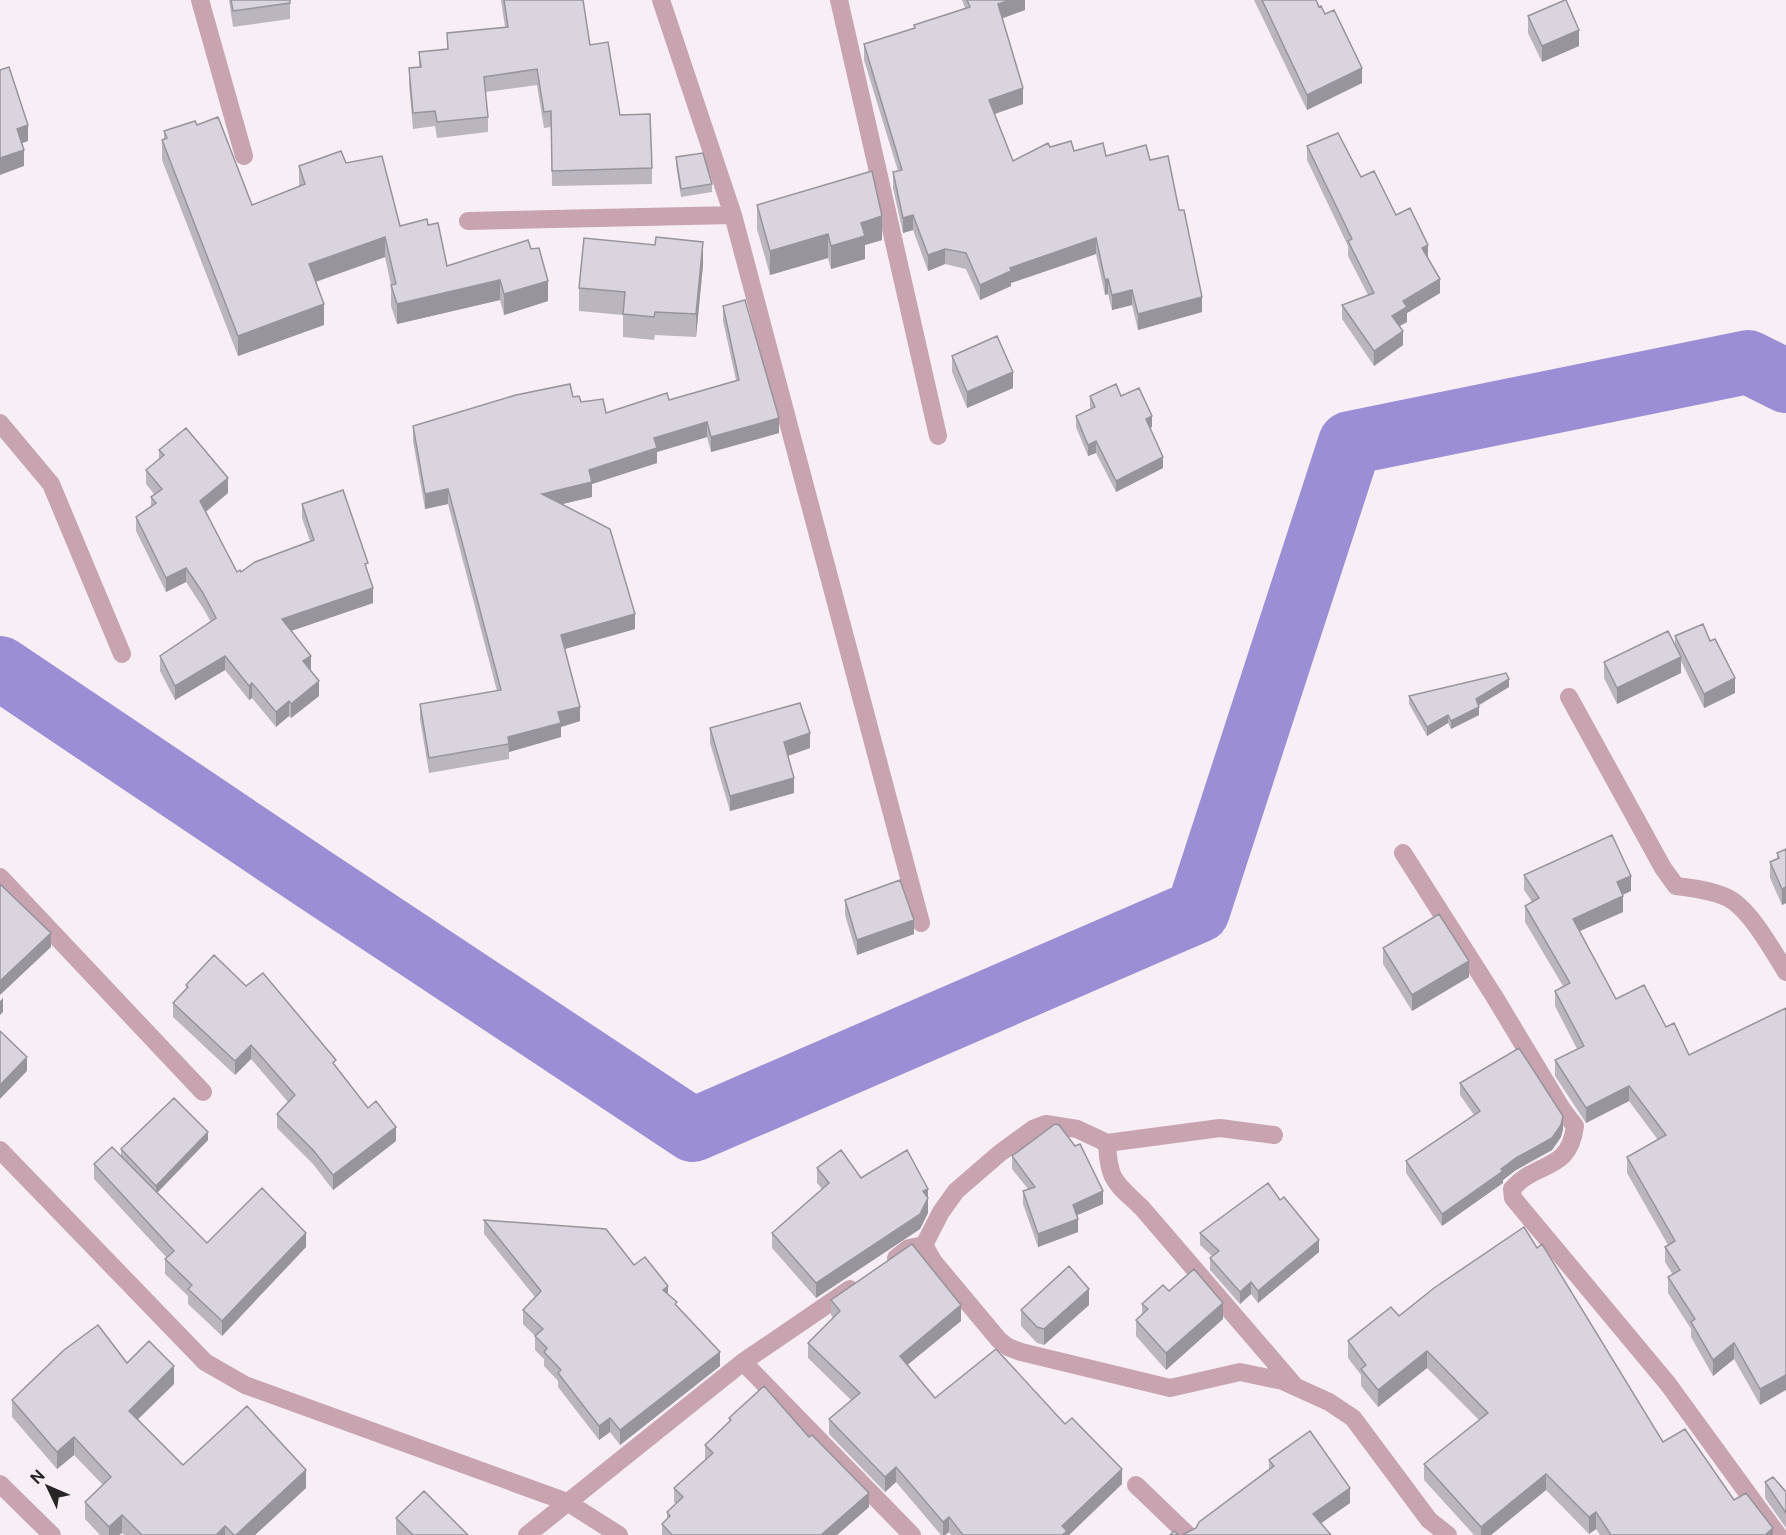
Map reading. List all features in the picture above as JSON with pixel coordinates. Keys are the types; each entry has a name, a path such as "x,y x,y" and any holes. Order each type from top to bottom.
{"street":[{"path":"200,0 244,156"},
{"path":"661,0 733,215 921,923"},
{"path":"838,0 938,436"},
{"path":"468,221 733,215"},
{"path":"0,423 51,484 122,654"},
{"path":"1569,697 1663,868 1676,886 1727,897 1751,919 1786,972"},
{"path":"1403,853 1494,996 1562,1109 1575,1126 1566,1154 1520,1180 1512,1189 1513,1198 1668,1384 1778,1535"},
{"path":"0,877 203,1092"},
{"path":"924,1245 941,1212 956,1191 1000,1153 1034,1129 1046,1124 1077,1129 1107,1143 1220,1128 1274,1134"},
{"path":"1107,1143 1110,1174 1116,1183 1142,1208 1296,1387"},
{"path":"0,1149 205,1362 245,1385 567,1502 619,1535"},
{"path":"886,1265 909,1248 924,1245"},
{"path":"924,1245 933,1261 999,1340 1008,1347 1170,1388 1240,1372 1283,1382 1329,1402 1353,1418 1429,1520 1448,1535"},
{"path":"527,1535 743,1362 867,1278"},
{"path":"743,1362 912,1535"},
{"path":"0,1484 52,1535"},
{"path":"1137,1485 1188,1535"}],"building":[{"path":"231,0 290,0 290,3 233,11"},
{"path":"504,0 583,0 590,45 608,42 620,115 650,114 652,168 552,171 551,111 544,112 537,69 484,77 488,117 437,122 435,111 413,113 409,68 421,67 419,52 448,49 447,33 508,27"},
{"path":"967,0 1010,0 998,4 1023,88 989,100 1013,161 1048,143 1050,147 1071,141 1074,151 1103,143 1106,156 1146,145 1150,160 1168,156 1179,210 1184,210 1202,297 1138,314 1132,290 1112,295 1108,279 1105,280 1096,238 1010,268 1011,271 980,285 966,253 945,249 928,255 913,215 903,218 893,172 902,170 864,44 970,7"},
{"path":"1262,0 1316,0 1325,14 1334,10 1362,68 1307,95"},
{"path":"1566,0 1579,30 1542,46 1528,16"},
{"path":"9,67 28,125 17,129 24,150 0,158 0,70"},
{"path":"218,117 252,205 305,184 299,166 341,151 346,163 382,156 400,226 427,219 428,225 438,223 447,266 528,240 531,249 539,248 548,281 504,294 500,280 397,304 391,285 396,284 385,237 309,264 324,304 238,336 162,140 167,138 164,131 195,121 197,125"},
{"path":"1338,133 1361,177 1374,171 1396,215 1410,208 1428,245 1422,248 1440,279 1403,301 1407,307 1392,316 1403,331 1374,351 1342,305 1374,293 1348,241 1352,239 1307,146"},
{"path":"703,153 712,184 681,189 676,157"},
{"path":"872,171 882,216 861,223 865,236 831,246 828,234 770,251 757,205"},
{"path":"656,237 703,242 696,314 655,312 654,317 623,314 625,292 579,288 584,238 655,245"},
{"path":"745,300 779,418 711,437 707,422 654,438 657,448 589,470 592,482 542,494 610,529 635,614 561,635 580,707 558,712 561,723 508,737 509,744 429,758 420,704 501,690 448,489 425,494 413,426 516,395 570,384 573,397 579,396 581,402 603,399 606,413 667,393 669,400 739,380 723,306"},
{"path":"997,336 1013,372 967,392 952,356"},
{"path":"1116,384 1121,396 1139,388 1152,416 1146,419 1163,457 1116,481 1096,441 1088,445 1076,416 1095,407 1090,396"},
{"path":"186,428 228,478 200,501 237,572 240,570 241,572 255,562 314,540 302,504 343,490 368,563 365,564 373,588 282,619 311,656 303,661 319,681 291,704 289,701 276,712 252,683 249,686 225,656 175,686 160,656 216,618 186,568 166,578 136,517 156,503 151,497 162,489 146,470 164,455 159,450"},
{"path":"1703,624 1710,641 1715,639 1735,678 1704,694 1675,636"},
{"path":"1668,631 1681,657 1617,688 1604,662"},
{"path":"1506,673 1509,679 1476,699 1479,707 1451,721 1448,715 1427,727 1409,696"},
{"path":"800,703 810,733 784,742 794,778 730,796 710,728"},
{"path":"1612,835 1631,876 1617,882 1623,896 1573,919 1616,999 1644,985 1666,1027 1674,1023 1689,1055 1786,1008 1786,1375 1760,1389 1734,1343 1713,1360 1691,1322 1695,1319 1668,1277 1680,1270 1665,1247 1675,1241 1627,1157 1666,1135 1629,1086 1586,1108 1555,1060 1584,1046 1555,991 1570,983 1525,906 1539,898 1524,875"},
{"path":"1786,849 1786,887 1782,889 1770,862 1779,858 1777,853"},
{"path":"900,880 914,920 857,940 845,900"},
{"path":"0,884 51,933 0,981"},
{"path":"1439,914 1469,961 1412,995 1383,948"},
{"path":"214,955 246,986 263,973 336,1060 333,1063 368,1108 376,1101 396,1127 333,1175 313,1150 277,1114 295,1095 251,1045 235,1061 173,1003 188,987 186,985"},
{"path":"0,1031 27,1057 0,1085"},
{"path":"1519,1048 1563,1116 1561,1125 1552,1138 1516,1158 1501,1169 1503,1171 1442,1214 1406,1161 1480,1111 1460,1083"},
{"path":"174,1098 208,1132 156,1186 121,1149"},
{"path":"1055,1124 1059,1125 1075,1146 1080,1144 1103,1191 1073,1205 1078,1219 1038,1234 1023,1191 1035,1187 1012,1156"},
{"path":"112,1147 207,1243 262,1188 306,1233 222,1321 188,1289 192,1285 165,1259 174,1251 94,1164"},
{"path":"841,1150 861,1178 907,1150 928,1189 923,1191 928,1198 920,1214 816,1283 772,1233 829,1183 817,1168"},
{"path":"1268,1183 1280,1200 1284,1197 1319,1240 1258,1291 1251,1282 1240,1292 1210,1258 1219,1251 1200,1233"},
{"path":"484,1220 606,1229 634,1265 645,1257 668,1286 663,1290 677,1302 675,1304 720,1352 620,1430 610,1418 599,1426 558,1373 561,1370 544,1352 547,1348 535,1336 543,1329 523,1310 541,1291"},
{"path":"1524,1227 1537,1248 1542,1244 1663,1442 1685,1429 1734,1500 1746,1493 1773,1528 1765,1535 1611,1535 1596,1512 1589,1517 1546,1474 1481,1527 1424,1464 1488,1413 1427,1351 1378,1390 1361,1369 1366,1365 1348,1341 1391,1307 1399,1316 1434,1288"},
{"path":"912,1244 961,1305 900,1356 935,1398 996,1349 1065,1424 1072,1418 1122,1469 1062,1526 1067,1531 1062,1535 963,1535 949,1517 943,1522 896,1467 885,1477 829,1419 860,1393 808,1343 840,1311 831,1300"},
{"path":"1069,1266 1089,1289 1044,1329 1037,1327 1021,1310"},
{"path":"1194,1269 1223,1303 1166,1353 1136,1320 1148,1309 1142,1304 1163,1285 1169,1291"},
{"path":"98,1325 127,1363 149,1341 174,1366 129,1411 183,1465 247,1406 306,1470 236,1535 225,1526 216,1535 142,1535 122,1515 109,1527 85,1502 111,1477 74,1437 57,1452 12,1400 64,1350"},
{"path":"764,1386 809,1437 812,1435 869,1493 821,1535 672,1535 662,1524 670,1516 667,1512 683,1497 674,1488 713,1453 705,1445 731,1420 729,1418"},
{"path":"1310,1431 1350,1488 1313,1514 1331,1535 1182,1535 1196,1528 1199,1522 1274,1466 1269,1460"},
{"path":"1773,1477 1786,1492 1786,1513 1765,1482"},
{"path":"424,1491 468,1535 413,1535 396,1518"}],"waterway":[{"path":"0,668 693,1130 1198,911 1350,443 1748,362 1786,381"}]}
